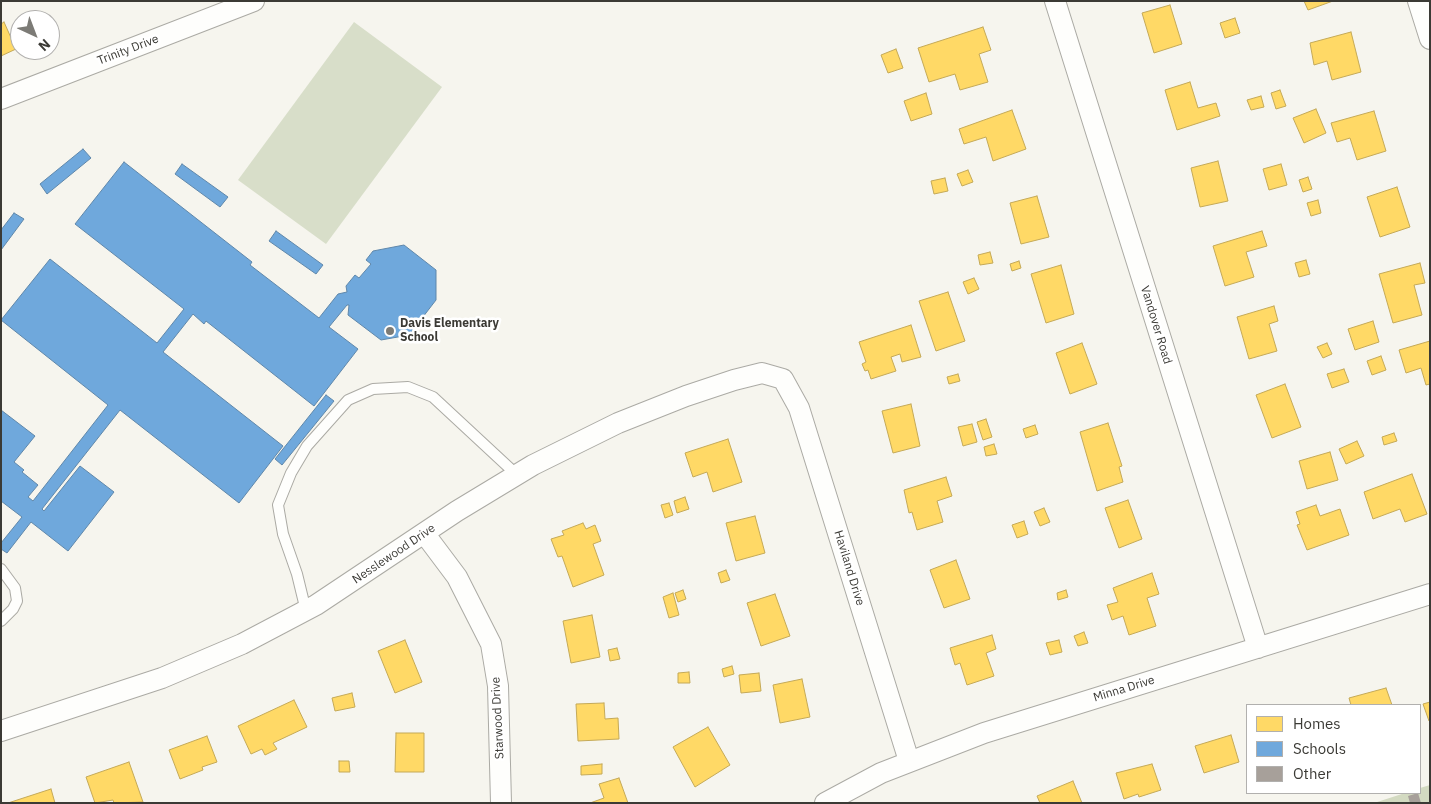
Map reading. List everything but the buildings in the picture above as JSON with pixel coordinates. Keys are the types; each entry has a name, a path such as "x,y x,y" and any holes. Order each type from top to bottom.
{"street":[{"name":"Trinity Drive","path":"1,99 254,1"},
{"name":"Vandover Road","path":"1055,1 1258,648"},
{"path":"1418,1 1430,39"},
{"name":"Nesslewood Drive","path":"1,731 162,678 242,644 306,611 424,533 517,475 578,442 686,396 734,380 762,373 783,379"},
{"name":"Haviland Drive","path":"783,379 799,408 909,761"},
{"name":"Starwood Drive","path":"424,533 457,577 491,644 498,686 501,803"},
{"name":"Minna Drive","path":"825,803 881,773 984,733 1430,594"}],"lane":[{"path":"306,611 297,574 283,534 278,504 291,473 307,446 348,400 373,389 408,387 432,397 517,475"},
{"path":"1,569 15,588 17,601 13,609 1,621"}],"green space":[{"path":"354,22 442,87 326,244 238,180"},
{"path":"1430,785 1430,803 1374,803 1402,794 1421,794 1421,788"}],"place":[{"name":"Davis Elementary School","path":"390,331"}]}
